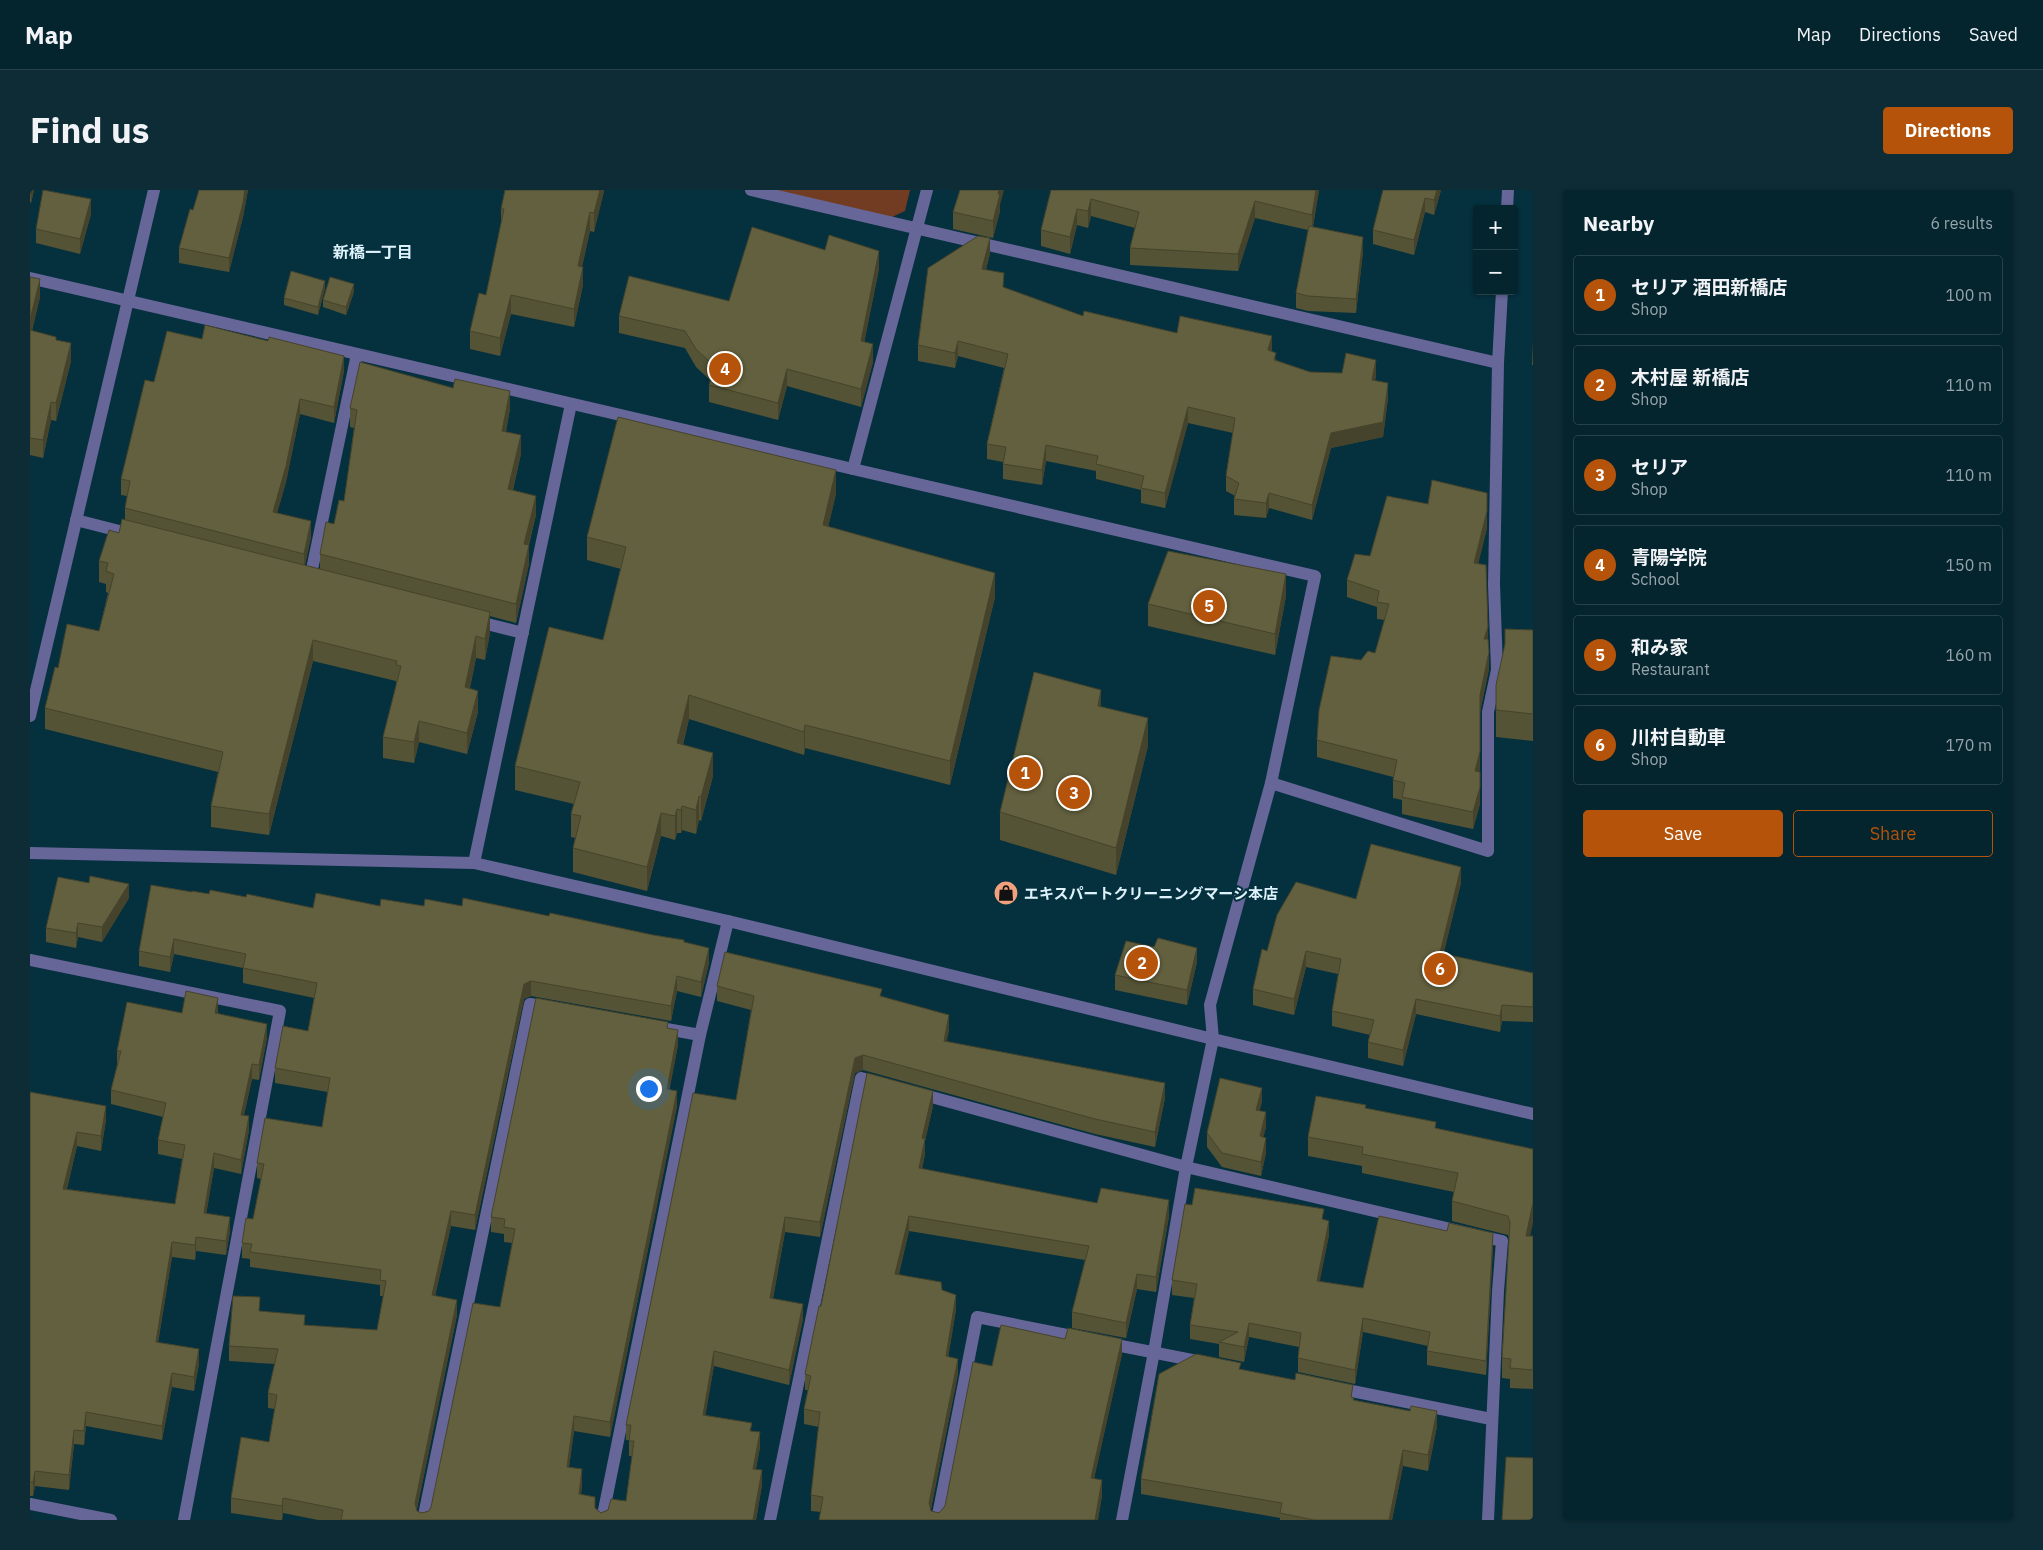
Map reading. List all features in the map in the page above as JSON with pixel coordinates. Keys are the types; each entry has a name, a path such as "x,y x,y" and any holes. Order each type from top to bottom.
{"street":[{"path":"30,716 154,190"},
{"path":"751,190 1498,363"},
{"path":"853,469 927,190"},
{"path":"1507,205 1508,190"},
{"path":"30,278 1315,576 1271,783 1210,1005 1213,1039 1186,1167 1154,1352 1122,1520"},
{"path":"1271,783 1488,851 1488,712 1497,670 1494,584 1498,363 1502,295"},
{"path":"310,579 357,354"},
{"path":"474,863 572,404"},
{"path":"76,520 151,539"},
{"path":"464,618 523,633"},
{"path":"30,853 474,863 728,921 1213,1039 1533,1114"},
{"path":"602,1520 700,1035 728,921"},
{"path":"30,960 280,1011 184,1520"},
{"path":"422,1520 530,1004 559,1009"},
{"path":"653,1026 700,1035"},
{"path":"770,1520 862,1078 1186,1167 1502,1241 1491,1419 1488,1520"},
{"path":"937,1520 977,1317 1212,1364"},
{"path":"1327,1387 1491,1419"},
{"path":"30,1504 111,1520"}],"shaded area":[{"path":"773,190 910,190 905,211 890,218"}],"building":[{"path":"43,190 91,199 80,239 36,229"},
{"path":"199,190 245,190 229,258 179,248 190,209 193,210"},
{"path":"505,190 600,190 594,213 590,212 578,266 583,267 574,309 511,295 500,338 470,331 479,293 486,295 504,209 501,209"},
{"path":"960,190 999,190 998,194 1000,194 993,221 953,212"},
{"path":"1051,190 1316,190 1312,215 1255,201 1238,254 1130,248 1139,212 1091,199 1088,211 1077,209 1070,237 1041,230"},
{"path":"1383,190 1437,190 1434,200 1425,198 1414,240 1373,230"},
{"path":"1309,226 1363,237 1356,299 1308,296 1296,293"},
{"path":"752,227 825,250 829,235 879,251 861,341 873,344 861,389 787,369 778,403 709,385 714,366 696,349 685,331 619,316 629,276 729,301"},
{"path":"978,236 990,238 982,269 1004,273 1003,287 1083,316 1084,311 1177,333 1180,316 1272,336 1268,350 1276,353 1274,360 1310,372 1342,373 1346,353 1376,360 1372,380 1388,383 1383,422 1331,433 1312,505 1269,493 1266,503 1234,499 1239,483 1226,476 1235,418 1188,407 1165,493 1141,488 1144,476 1096,464 1098,456 1046,445 1042,470 1003,464 1006,447 987,444 1008,354 958,341 955,353 918,345 928,268"},
{"path":"291,271 325,281 318,307 284,298"},
{"path":"30,277 40,279 30,320"},
{"path":"330,277 354,284 346,307 323,300"},
{"path":"205,325 268,341 269,337 344,356 334,407 300,399 286,466 273,512 311,521 304,554 125,508 130,481 121,479 145,380 154,382 167,331 202,339"},
{"path":"30,330 56,337 56,340 71,343 56,403 51,402 43,440 30,438"},
{"path":"360,362 453,388 455,379 510,391 502,431 521,435 508,489 536,496 524,544 529,545 516,604 320,554 326,522 334,524 339,500 344,501 357,410 350,408"},
{"path":"618,417 836,470 823,525 995,573 950,761 805,725 804,732 689,695 677,743 713,753 696,810 682,806 681,810 677,809 675,816 661,813 647,867 573,848 581,816 571,814 580,782 515,766 549,627 603,640 626,547 587,537"},
{"path":"1432,480 1487,493 1487,511 1474,563 1486,565 1488,627 1484,639 1488,639 1489,652 1480,695 1480,751 1475,771 1480,772 1480,787 1473,812 1402,797 1405,783 1393,780 1397,760 1317,740 1319,710 1331,656 1361,660 1368,651 1375,653 1389,604 1377,602 1379,591 1347,580 1355,554 1370,556 1387,496 1428,504"},
{"path":"122,519 490,612 485,639 476,636 465,687 478,691 467,733 419,721 414,742 383,737 401,666 396,665 397,661 313,640 269,814 211,806 223,752 45,708 55,667 58,668 67,624 99,631 114,574 106,571 108,563 99,561 109,530 119,533"},
{"path":"1168,551 1286,574 1275,634 1148,604"},
{"path":"1505,629 1533,630 1533,714 1496,710 1496,685 1505,644"},
{"path":"1034,672 1101,690 1098,706 1148,718 1116,848 1000,812"},
{"path":"1371,844 1461,867 1440,953 1533,973 1533,1007 1502,1005 1500,1016 1416,999 1403,1050 1368,1042 1374,1020 1332,1011 1341,959 1306,951 1294,999 1253,989 1262,949 1267,951 1277,915 1296,882 1356,899"},
{"path":"90,876 129,884 102,927 78,923 76,933 46,928 58,877 89,883"},
{"path":"151,885 209,894 210,890 246,897 247,894 313,908 316,893 380,906 381,899 424,906 425,899 462,906 463,898 549,916 550,913 684,940 684,942 709,948 701,982 677,976 671,1006 531,981 524,984 475,1215 451,1211 432,1295 457,1300 415,1503 417,1511 422,1513 429,1511 431,1507 473,1303 500,1307 515,1229 504,1227 505,1219 491,1217 536,998 668,1022 667,1028 678,1030 667,1089 677,1091 610,1422 574,1416 567,1467 582,1469 579,1494 595,1497 595,1508 601,1513 608,1510 611,1499 626,1501 634,1441 629,1441 631,1425 626,1425 693,1093 736,1100 754,996 717,986 725,952 882,989 880,996 949,1015 944,1041 1165,1083 1155,1132 1095,1119 863,1055 855,1058 820,1222 785,1217 770,1298 803,1304 789,1370 714,1351 703,1415 752,1423 750,1431 760,1432 753,1469 762,1470 753,1520 341,1520 343,1510 283,1498 282,1506 231,1498 241,1437 269,1442 277,1395 268,1393 278,1349 229,1346 233,1296 260,1297 259,1311 305,1315 304,1325 377,1330 386,1281 380,1280 381,1270 250,1252 252,1244 242,1243 246,1218 253,1219 264,1164 257,1163 265,1118 322,1127 330,1078 275,1068 283,1026 308,1031 317,983 243,968 246,954 174,939 170,957 139,951"},
{"path":"1158,938 1197,948 1187,990 1115,975 1126,941 1154,947"},
{"path":"186,991 218,998 215,1013 267,1024 259,1065 252,1064 241,1115 249,1116 241,1160 214,1153 204,1213 230,1217 226,1241 196,1237 195,1245 172,1242 156,1342 199,1349 194,1377 172,1373 162,1426 86,1412 84,1431 74,1430 69,1475 35,1471 33,1482 30,1482 30,1092 106,1106 101,1136 77,1132 63,1189 175,1204 185,1145 158,1140 166,1103 111,1090 121,1051 117,1051 127,1002 182,1013"},
{"path":"867,1073 933,1091 922,1138 925,1139 919,1168 1097,1203 1101,1188 1169,1200 1156,1277 1137,1274 1126,1323 1072,1312 1089,1246 909,1216 895,1274 941,1282 942,1290 956,1295 946,1356 958,1359 929,1503 931,1511 939,1513 945,1506 973,1362 992,1366 1001,1325 1065,1339 1068,1328 1122,1339 1091,1478 1102,1480 1095,1520 819,1520 823,1497 811,1495 820,1412 804,1409 811,1376 805,1374 819,1306 821,1306"},
{"path":"1220,1078 1262,1088 1256,1110 1266,1112 1260,1136 1266,1138 1261,1162 1222,1153 1207,1133"},
{"path":"1316,1096 1366,1105 1365,1108 1436,1122 1435,1128 1533,1149 1533,1203 1526,1236 1533,1236 1533,1370 1510,1368 1511,1359 1502,1358 1510,1222 1508,1216 1452,1201 1458,1173 1362,1154 1363,1147 1308,1137"},
{"path":"1195,1188 1324,1209 1322,1219 1329,1221 1317,1281 1363,1288 1379,1216 1447,1231 1449,1223 1493,1233 1486,1361 1427,1351 1430,1332 1363,1318 1355,1370 1298,1358 1301,1333 1249,1323 1244,1347 1219,1342 1238,1332 1190,1325 1197,1284 1172,1280 1185,1204 1192,1205"},
{"path":"1196,1354 1241,1363 1239,1369 1295,1380 1296,1373 1353,1385 1351,1397 1354,1398 1353,1400 1410,1411 1411,1406 1437,1411 1428,1455 1403,1450 1389,1520 1314,1520 1280,1513 1282,1503 1141,1479 1159,1374"},
{"path":"1506,1457 1533,1458 1533,1520 1502,1520"}],"place":[{"name":"青陽学院","path":"725,369"},
{"name":"和み家","path":"1209,606"},
{"name":"セリア 酒田新橋店","path":"1025,773"},
{"name":"セリア","path":"1074,793"},
{"name":"エキスパートクリーニングマーシ本店","path":"1006,893"},
{"name":"木村屋 新橋店","path":"1142,963"},
{"name":"川村自動車","path":"1440,969"}],"district":[{"name":"新橋一丁目","path":"373,252"}]}
